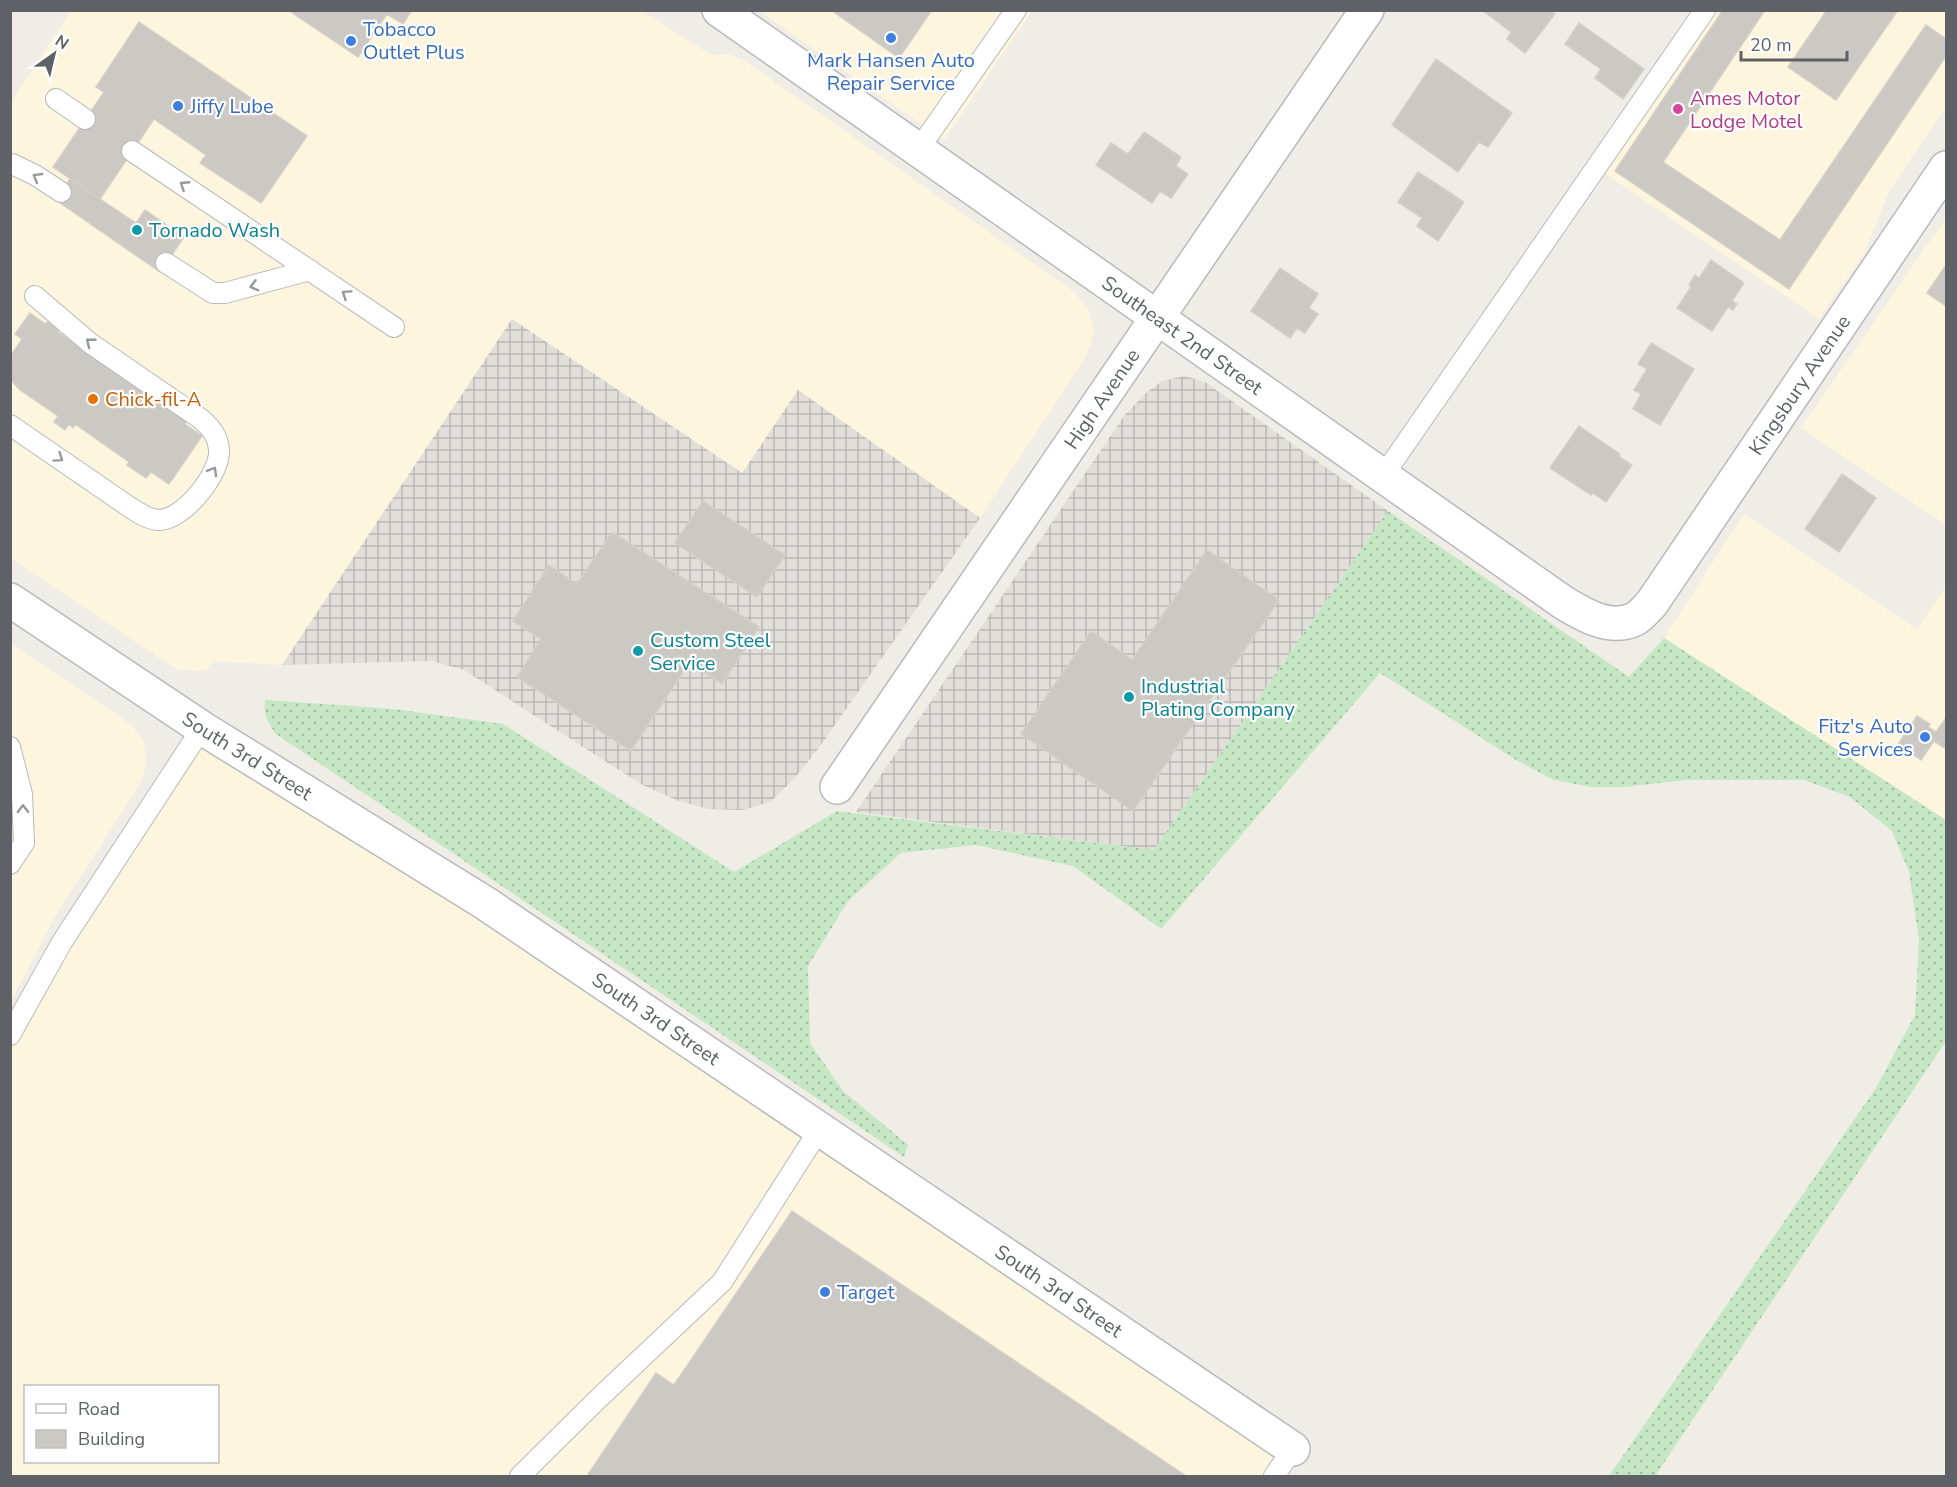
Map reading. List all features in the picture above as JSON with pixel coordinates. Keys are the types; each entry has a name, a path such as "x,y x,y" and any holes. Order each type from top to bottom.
{"street":[{"name":"Southeast 2nd Street","path":"719,10 1564,603 1590,619 1615,624 1635,619 1652,603"},
{"name":"High Avenue","path":"837,787 1367,10"},
{"name":"Kingsbury Avenue","path":"1652,603 1947,168"},
{"name":"South 3rd Street","path":"10,600 202,728 485,903 1293,1449"}],"lane":[{"path":"918,150 1016,10"},
{"path":"1383,476 1705,10"},
{"path":"56,99 85,119"},
{"path":"132,152 394,327"},
{"path":"12,164 62,192"},
{"path":"166,263 213,293 225,293 310,270"},
{"path":"10,425 138,513 159,520 170,518 193,501 218,465 219,452 216,437 211,428 90,343 36,296"},
{"path":"10,1035 62,942 202,728"},
{"path":"10,747 22,794 24,843 10,864"},
{"path":"520,1476 722,1282 819,1130"},
{"path":"1274,1476 1293,1449"}],"shaded area":[{"path":"71,11 642,11 711,55 728,54 745,61 1073,291 1088,309 1094,331 1090,347 980,518 798,391 743,473 512,319 282,665 213,661 206,670 180,670 11,558 10,104"},
{"path":"763,11 1032,11 944,140 766,16"},
{"path":"1693,11 1946,11 1946,107 1889,191 1864,254 1819,319 1591,164"},
{"path":"1946,218 1946,525 1801,428"},
{"path":"512,319 742,473 798,390 980,518 818,749 794,779 770,802 743,810 708,809 676,800 643,785 464,670 432,661 282,665"},
{"path":"1185,376 1205,382 1388,511 1154,850 856,812 1124,416 1146,393 1162,381"},
{"path":"1744,514 1917,629 1946,586 1946,820 1664,638"},
{"path":"11,644 119,716 136,730 144,742 146,755 145,770 138,787 57,913 11,1001"},
{"path":"202,728 1293,1449 1274,1476 11,1476 11,1035"}],"green space":[{"path":"1388,511 1629,677 1664,638 1946,820 1946,1041 1655,1476 1609,1476 1876,1088 1915,1015 1919,940 1909,872 1892,831 1850,797 1804,780 1687,780 1623,787 1591,787 1554,780 1516,760 1380,673 1161,929 1073,866 976,845 901,853 848,901 808,966 810,1043 843,1091 908,1145 904,1157 276,734 265,714 265,700 394,709 503,724 734,872 837,811 1154,850"}],"building":[{"name":"Tobacco Outlet Plus","path":"288,10 412,10 403,24 387,14 358,57"},
{"name":"Mark Hansen Auto Repair Service","path":"831,10 932,10 899,58"},
{"path":"1482,10 1549,10 1555,14 1525,53 1507,39 1511,32"},
{"name":"Ames Motor Lodge Motel","path":"1723,10 1765,10 1663,162 1780,240 1926,25 1946,39 1946,56 1789,289 1615,171"},
{"name":"Ames Motor Lodge Motel","path":"1827,10 1898,10 1836,100 1788,67"},
{"name":"Jiffy Lube","path":"139,22 307,136 261,203 200,163 206,155 154,119 100,199 53,167 104,92 96,87"},
{"path":"1579,23 1644,69 1623,99 1595,78 1601,69 1565,44"},
{"path":"1436,59 1512,113 1488,147 1479,142 1458,172 1392,125"},
{"path":"1144,132 1181,157 1176,166 1188,174 1171,198 1160,191 1152,203 1096,165 1111,143 1128,154"},
{"path":"1418,172 1464,202 1438,241 1417,226 1422,218 1398,202"},
{"name":"Tornado Wash","path":"70,179 136,223 145,210 184,237 160,272 56,200"},
{"path":"1711,260 1744,283 1732,301 1737,304 1733,310 1728,307 1712,331 1677,308 1691,287 1689,285 1695,275 1699,278"},
{"path":"1946,265 1946,306 1927,293"},
{"path":"1280,268 1318,294 1309,308 1318,314 1305,333 1297,328 1290,338 1251,311"},
{"name":"Chick-fil-A","path":"30,313 45,324 47,322 59,330 58,332 188,420 185,424 202,436 169,484 151,472 146,478 127,465 129,462 75,424 73,428 69,424 65,430 54,422 58,416 20,390 12,381 10,357 22,339 15,334"},
{"path":"1651,343 1694,369 1660,425 1633,409 1641,394 1634,390 1647,369 1638,364"},
{"path":"1579,426 1632,465 1606,502 1593,493 1591,495 1550,468"},
{"path":"1842,474 1876,498 1839,552 1805,529"},
{"path":"703,501 785,555 757,597 675,543"},
{"name":"Custom Steel Service","path":"612,532 759,627 722,684 689,663 631,751 517,677 541,639 513,621 549,565 577,584"},
{"name":"Industrial Plating Company","path":"1207,550 1279,600 1133,811 1021,734 1091,631 1132,660"},
{"name":"Fitz's Auto Services","path":"1917,716 1930,724 1928,727 1936,732 1946,718 1946,749 1934,741 1921,760 1898,744"},
{"name":"Target","path":"792,1211 1186,1476 587,1476 656,1373 674,1385"}],"place":[{"name":"Mark Hansen Auto Repair Service","path":"891,38"},
{"name":"Tobacco Outlet Plus","path":"351,41"},
{"name":"Jiffy Lube","path":"178,106"},
{"name":"Ames Motor Lodge Motel","path":"1678,109"},
{"name":"Tornado Wash","path":"137,230"},
{"name":"Chick-fil-A","path":"93,399"},
{"name":"Custom Steel Service","path":"638,651"},
{"name":"Industrial Plating Company","path":"1129,697"},
{"name":"Fitz's Auto Services","path":"1925,737"},
{"name":"Target","path":"825,1292"}]}
